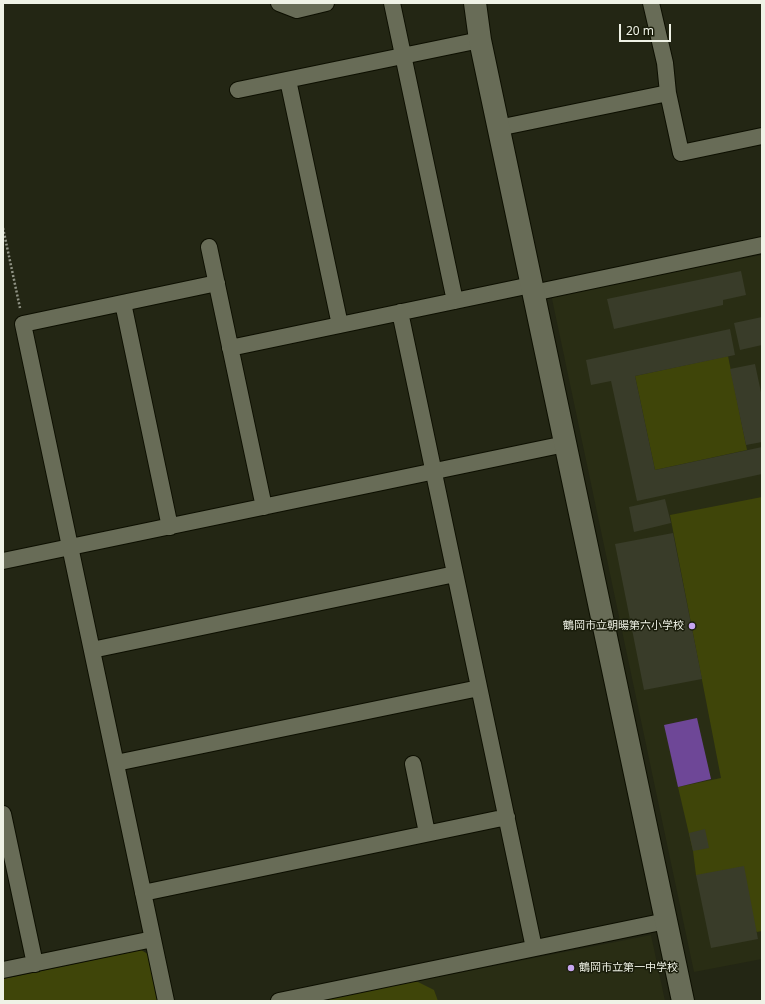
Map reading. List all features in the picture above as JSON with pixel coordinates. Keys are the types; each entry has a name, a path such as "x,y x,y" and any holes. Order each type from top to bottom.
{"street":[{"path":"279,3 297,10 326,3"},
{"path":"392,3 455,301"},
{"path":"476,3 480,40 498,128 683,1001"},
{"path":"651,3 665,63 668,93 681,153 762,136"},
{"path":"238,90 480,40"},
{"path":"288,80 340,325"},
{"path":"498,128 668,93"},
{"path":"230,348 455,301 532,289 762,245"},
{"path":"209,247 264,507"},
{"path":"166,1001 23,324 217,283"},
{"path":"123,303 170,526"},
{"path":"400,312 534,948"},
{"path":"3,561 565,444"},
{"path":"92,650 455,574"},
{"path":"116,763 479,688"},
{"path":"413,764 427,834"},
{"path":"3,814 35,964"},
{"path":"143,893 506,817"},
{"path":"279,1001 666,921"},
{"path":"3,970 153,939"}],"path":[{"path":"3,228 23,324"}],"shaded area":[{"name":"鶴岡市立朝暘第六小学校","path":"762,255 762,959 694,972 551,294"},
{"path":"697,718 711,779 678,787 664,725"},
{"name":"鶴岡市立第一中学校","path":"651,935 665,1001 315,1001"}],"green space":[{"path":"728,356 747,450 655,470 635,376"},
{"path":"762,497 762,931 757,932 696,875 693,851 678,787 721,778 670,515"},
{"path":"141,950 148,954 158,1001 3,1001 3,979"},
{"path":"406,982 418,982 434,990 438,1001 310,1001"}],"building":[{"path":"741,271 746,295 723,300 723,305 614,329 607,299"},
{"path":"762,317 762,345 740,350 734,323"},
{"path":"730,329 735,355 635,376 655,470 762,447 762,474 637,501 611,381 591,385 586,360"},
{"path":"755,364 762,397 762,442 746,445 730,369"},
{"path":"665,499 671,523 634,532 629,507"},
{"path":"673,533 702,679 644,690 615,544"},
{"path":"705,829 709,848 693,851 689,833"},
{"path":"744,866 758,939 711,948 696,875"}],"place":[{"name":"鶴岡市立朝暘第六小学校","path":"692,626"},
{"name":"鶴岡市立第一中学校","path":"571,968"}]}
